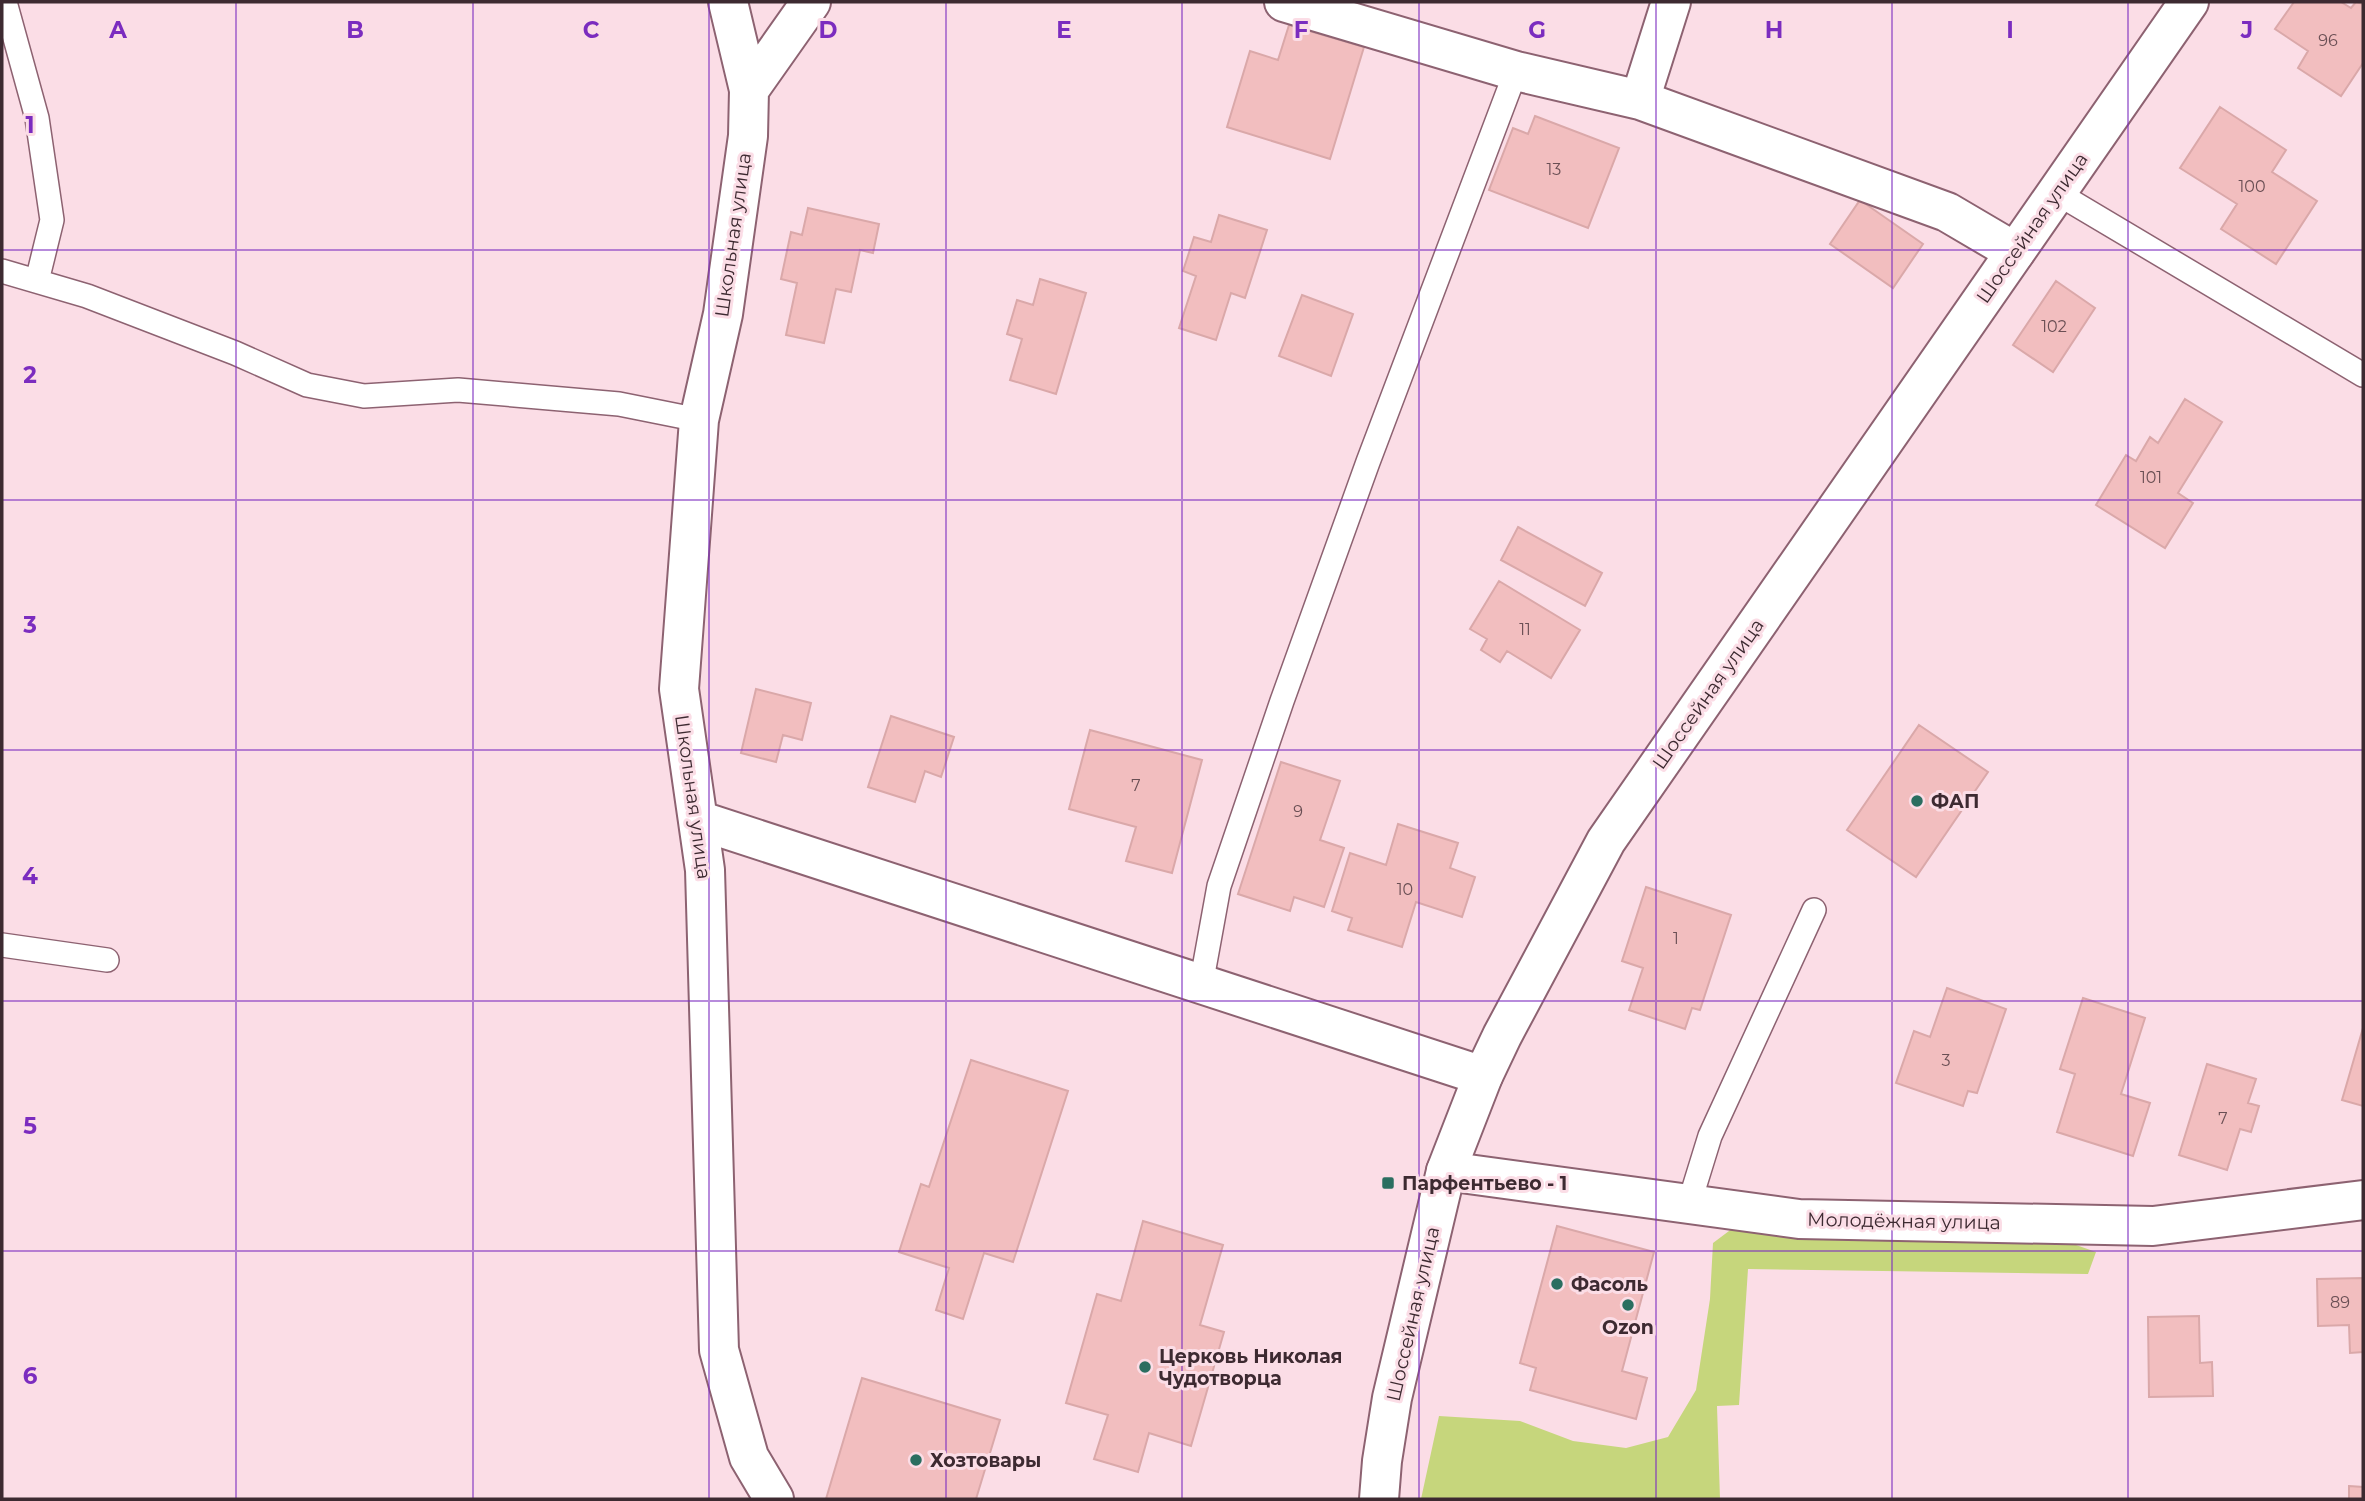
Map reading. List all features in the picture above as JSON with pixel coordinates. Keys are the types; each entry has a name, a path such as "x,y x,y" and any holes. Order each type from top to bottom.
{"street":[{"name":"Школьная улица","path":"728,2 749,90 748,136 723,313 699,420 679,689 705,870 719,1350 749,1457 774,1499"},
{"path":"749,90 811,2"},
{"path":"1284,2 1516,71 1640,100 1947,212 2015,252"},
{"path":"1640,100 1671,2"},
{"name":"Шоссейная улица","path":"1379,1499 1392,1398 1446,1171 1483,1076 1606,841 2189,2"},
{"path":"698,820 1483,1076"},
{"name":"Молодёжная улица","path":"1446,1171 1799,1219 2153,1226 2363,1200"},
{"path":"1352,1499 1382,1461"}],"lane":[{"path":"5,2 37,118 52,220 37,281"},
{"path":"1201,985 1219,886 1273,727 1368,462 1516,71"},
{"path":"2057,193 2363,375"},
{"path":"2,271 87,296 234,353 307,385 364,396 458,390 592,401 699,420"},
{"path":"1689,1204 1710,1136 1814,910"},
{"path":"2,945 107,960"}],"green space":[{"path":"1733,1228 2059,1239 2096,1252 2088,1274 1748,1269 1739,1405 1717,1406 1720,1499 1421,1499 1439,1416 1520,1421 1573,1441 1626,1448 1668,1437 1696,1390 1710,1299 1713,1243"}],"building":[{"path":"2294,2 2341,2 2351,8 2356,2 2363,4 2363,63 2341,96 2298,68 2308,51 2275,29"},
{"path":"1289,25 1364,47 1330,159 1227,127 1250,51 1278,60"},
{"path":"2220,107 2286,150 2272,172 2317,201 2276,264 2221,229 2237,204 2180,168"},
{"path":"1535,116 1619,148 1588,228 1489,190 1513,128 1528,134"},
{"path":"1860,200 1923,244 1893,288 1830,244"},
{"path":"808,208 879,224 873,253 860,250 851,292 836,289 824,343 786,335 797,283 781,279 791,232 802,235"},
{"path":"1219,215 1267,230 1245,298 1231,293 1216,340 1179,328 1196,276 1183,271 1194,237 1211,242"},
{"path":"1040,279 1086,293 1056,394 1010,380 1022,339 1007,334 1017,300 1033,305"},
{"path":"2056,281 2095,308 2053,372 2013,345"},
{"path":"1302,295 1353,314 1331,376 1279,356"},
{"path":"2185,399 2222,422 2178,493 2193,503 2165,548 2096,505 2126,455 2136,461 2150,437 2158,443"},
{"path":"1518,527 1602,573 1585,606 1501,560"},
{"path":"1499,581 1580,630 1551,678 1507,651 1500,662 1481,650 1487,639 1470,629"},
{"path":"756,689 811,703 802,740 783,735 776,762 741,753"},
{"path":"891,716 954,737 941,777 925,771 915,802 868,787"},
{"name":"ФАП","path":"1919,725 1988,772 1916,877 1847,830"},
{"path":"1090,730 1202,760 1172,873 1126,861 1136,827 1069,809"},
{"path":"1281,762 1340,781 1320,840 1344,848 1324,907 1294,897 1290,911 1238,894"},
{"path":"1398,824 1458,843 1450,868 1475,877 1462,917 1416,902 1402,947 1348,930 1352,918 1332,911 1350,853 1386,865"},
{"path":"1646,887 1731,915 1700,1010 1692,1008 1685,1029 1629,1010 1643,968 1622,961"},
{"path":"1947,988 2006,1009 1977,1093 1968,1091 1963,1106 1896,1083 1914,1031 1930,1037"},
{"path":"2083,998 2145,1018 2121,1094 2150,1103 2133,1156 2057,1132 2075,1074 2060,1069"},
{"path":"2363,1028 2363,1106 2342,1100"},
{"path":"971,1060 1068,1091 1013,1262 984,1253 963,1319 936,1310 949,1268 899,1252 921,1184 929,1187"},
{"path":"2207,1064 2256,1079 2248,1103 2259,1106 2251,1132 2240,1129 2227,1170 2179,1155"},
{"name":"Церковь Николая Чудотворца","path":"1143,1221 1223,1245 1200,1325 1224,1332 1191,1446 1149,1433 1138,1472 1094,1459 1108,1415 1066,1403 1097,1294 1121,1301"},
{"path":"1557,1226 1654,1252 1622,1371 1647,1378 1636,1419 1530,1390 1536,1368 1520,1363"},
{"path":"2363,1278 2363,1352 2350,1353 2349,1325 2318,1326 2317,1279"},
{"path":"2199,1316 2200,1363 2212,1362 2213,1396 2149,1397 2148,1317"},
{"path":"862,1378 1000,1420 976,1499 826,1499"},
{"path":"2349,1486 2363,1487 2363,1499 2349,1499"}],"place":[{"name":"ФАП","path":"1917,801"},
{"name":"Парфентьево - 1","path":"1388,1183"},
{"name":"Фасоль","path":"1557,1284"},
{"name":"Ozon","path":"1628,1305"},
{"name":"Церковь Николая Чудотворца","path":"1145,1367"},
{"name":"Хозтовары","path":"916,1460"}]}
